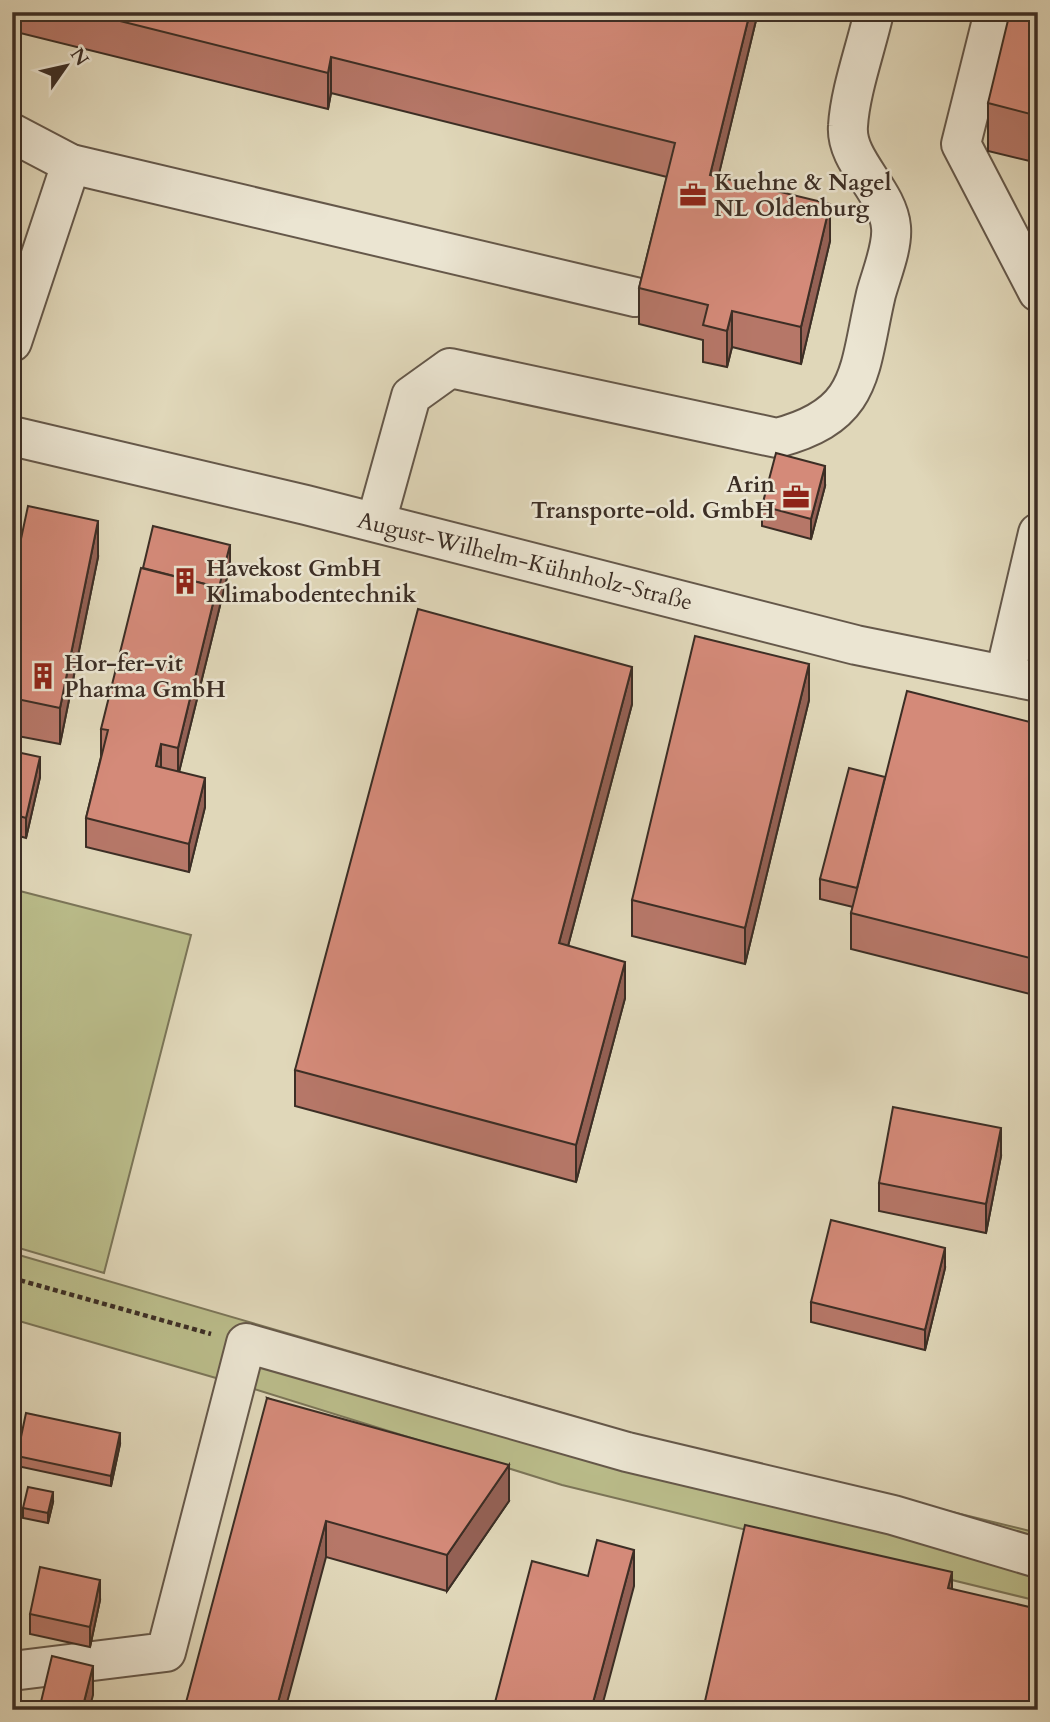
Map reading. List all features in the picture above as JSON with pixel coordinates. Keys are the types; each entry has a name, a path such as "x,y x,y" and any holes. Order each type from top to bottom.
{"street":[{"path":"376,523 411,396 450,368 777,438 808,430 833,414 854,390 891,229 883,198 861,168 847,129 874,12"},
{"path":"994,12 961,144 1038,292"},
{"path":"12,133 71,164 635,297"},
{"path":"12,342 71,164"},
{"name":"August-Wilhelm-Kühnholz-Straße","path":"12,436 376,523 856,645 1021,678"},
{"path":"1021,678 1038,533"},
{"path":"12,1671 166,1652 246,1343 628,1452 893,1515 1038,1558"}],"path":[{"path":"12,1278 246,1343"}],"green space":[{"path":"12,889 191,935 104,1273 12,1246"},
{"path":"12,1253 627,1432 1038,1533 1038,1601 562,1485 254,1389 12,1319"}],"building":[{"name":"Kuehne & Nagel NL Oldenburg","path":"84,12 750,12 710,175 830,204 801,327 732,311 727,331 703,325 708,305 639,288 675,143 331,57 328,73"},
{"path":"1010,12 1038,12 1038,116 988,103"},
{"path":"776,453 825,466 811,519 762,506"},
{"name":"Hor-fer-vit Pharma GmbH","path":"28,506 98,521 60,708 12,698 12,581"},
{"path":"153,526 230,545 217,595 217,587 143,568"},
{"path":"141,568 217,587 178,748 161,744 156,766 205,778 189,844 86,818 108,730 101,729"},
{"path":"418,609 632,667 559,943 625,962 576,1145 295,1070"},
{"path":"695,636 809,664 745,928 632,900"},
{"path":"907,691 1038,724 1038,960 851,913"},
{"path":"12,751 40,757 26,818 12,814"},
{"path":"849,768 885,777 857,888 820,879"},
{"path":"893,1107 1001,1128 986,1204 879,1183"},
{"path":"831,1220 945,1248 925,1330 811,1302"},
{"path":"267,1398 509,1465 447,1555 326,1521 276,1710 184,1710"},
{"path":"26,1413 120,1433 111,1476 17,1456"},
{"path":"28,1487 53,1492 48,1513 23,1508"},
{"path":"745,1525 952,1572 948,1588 1038,1609 1038,1710 703,1710"},
{"path":"597,1540 634,1550 591,1710 493,1710 532,1561 588,1576"},
{"path":"40,1567 100,1580 90,1627 30,1614"},
{"path":"52,1656 93,1666 82,1710 39,1710"}],"place":[{"name":"Kuehne & Nagel NL Oldenburg","path":"693,195"},
{"name":"Arin Transporte-old. GmbH","path":"796,497"},
{"name":"Havekost GmbH Klimabodentechnik","path":"185,581"},
{"name":"Hor-fer-vit Pharma GmbH","path":"43,676"}]}
